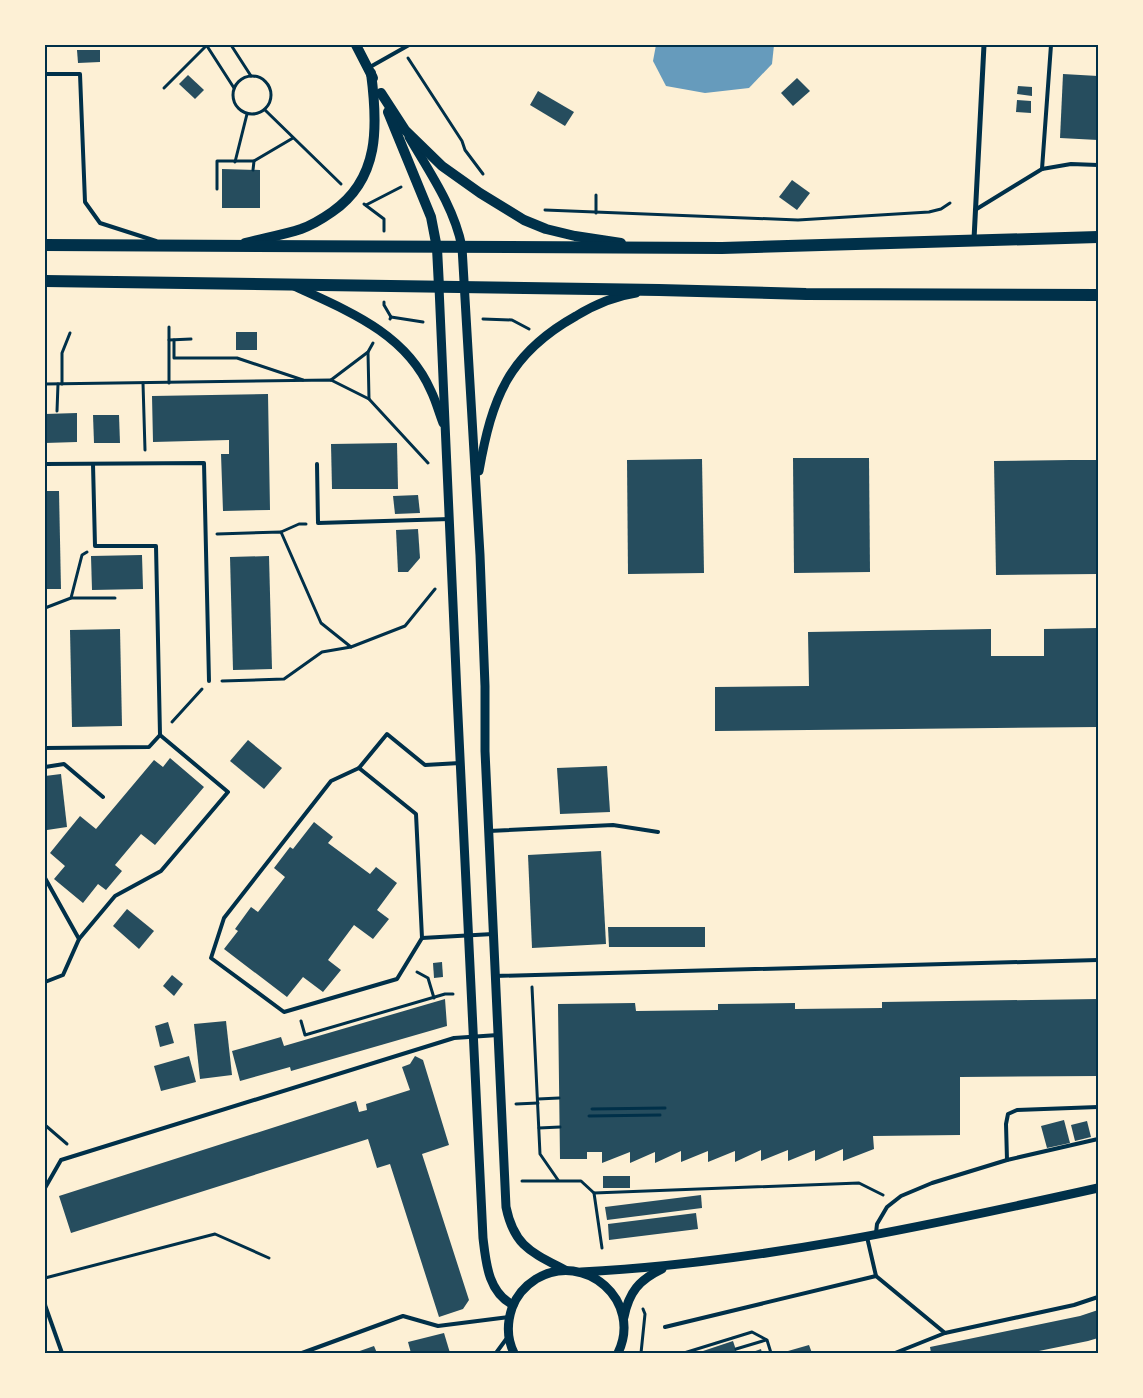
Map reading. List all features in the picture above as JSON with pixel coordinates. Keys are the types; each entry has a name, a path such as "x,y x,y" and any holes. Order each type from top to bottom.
{"main road":[{"path":"356,45 381,93 405,130 442,166 480,193 524,220 546,229 575,236 646,247"},
{"path":"232,246 302,229 321,220 342,206 353,194 369,164 374,145 375,101 369,70"},
{"path":"381,93 410,170 431,217 437,248 439,287"},
{"path":"45,245 437,248 646,247 843,245 1095,237"},
{"path":"45,281 806,294 1098,295"}],"street":[{"path":"974,240 974,210 984,45"},
{"path":"405,130 450,209 462,248 476,484 485,686 485,752 506,1206 509,1222 515,1235 540,1257 565,1270 581,1272 669,1266 818,1246 925,1226 1098,1188"},
{"path":"294,286 372,324 396,342 410,356 424,378 431,391 446,433"},
{"path":"439,287 479,1170 486,1261 492,1283 498,1294 513,1305"},
{"path":"476,484 483,447 502,389 511,372 529,349 561,324 606,301 659,290"},
{"path":"618,1353 624,1333 626,1304 634,1289 647,1276 669,1266"},
{"path":"514,1353 509,1336 509,1317 520,1293 530,1283 542,1276 565,1270"},
{"path":"581,1272 604,1284 613,1294 620,1306 624,1320"}],"lane":[{"path":"369,70 409,45"},
{"path":"1042,169 1051,45"},
{"path":"45,74 80,74 85,202 100,223 173,246"},
{"path":"974,210 1042,169 1071,164 1098,165"},
{"path":"45,464 204,463 209,681"},
{"path":"45,748 149,747 160,735 156,546 95,546 93,464"},
{"path":"316,464 318,524 450,519"},
{"path":"359,768 416,814 422,938 397,979 284,1012 211,958 224,918 332,781 359,768 386,734 425,765 461,763"},
{"path":"45,982 63,975 79,939 115,896 161,871 228,792 160,735"},
{"path":"45,767 64,764 103,797"},
{"path":"489,831 613,825 658,832"},
{"path":"45,878 79,939"},
{"path":"422,938 493,934"},
{"path":"495,976 1098,960"},
{"path":"45,1188 62,1160 75,1155 454,1038 498,1035"},
{"path":"1007,1160 1006,1124 1008,1114 1017,1110 1098,1107"},
{"path":"945,1332 876,1276 871,1236 887,1207 901,1196 932,1184 1007,1160 1098,1139"},
{"path":"665,1327 876,1276"},
{"path":"895,1353 945,1332 1074,1305 1098,1297"},
{"path":"45,1305 62,1353"},
{"path":"302,1353 403,1316 438,1326 509,1317"},
{"path":"496,1353 509,1336"}],"path":[{"path":"164,88 207,45 234,88 234,100 241,111 253,115 265,110 271,99 269,88 262,80 251,76 230,45"},
{"path":"402,49 462,140 467,152 484,174"},
{"path":"234,88 241,80 251,76"},
{"path":"265,110 344,187"},
{"path":"235,162 247,114"},
{"path":"217,189 217,162 254,161 293,138"},
{"path":"462,155 467,152"},
{"path":"253,170 254,161"},
{"path":"366,205 396,190"},
{"path":"596,195 596,213"},
{"path":"360,200 384,219"},
{"path":"541,210 798,220 929,212 940,209 950,203"},
{"path":"384,305 391,318 424,322"},
{"path":"483,319 512,320 529,329"},
{"path":"169,327 169,383"},
{"path":"57,411 62,352 70,333"},
{"path":"169,340 191,340"},
{"path":"174,340 174,358 237,358 306,381"},
{"path":"331,380 368,352 374,341"},
{"path":"368,352 368,399"},
{"path":"45,384 331,380 368,399 428,463"},
{"path":"143,383 145,464"},
{"path":"206,534 281,532 299,524 318,524"},
{"path":"281,532 321,623 351,647"},
{"path":"72,598 82,555 95,546"},
{"path":"160,735 209,681 284,679 322,652 351,647 405,626 434,588"},
{"path":"45,608 72,598 115,598"},
{"path":"406,965 428,978 434,998"},
{"path":"532,975 540,1154 558,1181"},
{"path":"298,1008 305,1035 445,994 453,994"},
{"path":"510,1104 559,1098"},
{"path":"592,1109 665,1108"},
{"path":"589,1116 660,1115"},
{"path":"45,1125 74,1150 75,1155"},
{"path":"539,1128 560,1127"},
{"path":"522,1181 581,1181 594,1193 602,1248"},
{"path":"594,1193 859,1182 882,1194"},
{"path":"45,1278 215,1234 269,1258"},
{"path":"641,1304 645,1314 641,1353"},
{"path":"684,1353 752,1332 767,1340 771,1353"},
{"path":"736,1349 767,1340"}],"water":[{"path":"656,45 774,45 772,64 749,88 705,93 666,86 653,61"}],"building":[{"path":"77,50 100,50 100,62 78,63"},
{"path":"1063,74 1098,76 1098,140 1060,138"},
{"path":"188,75 204,90 195,99 179,84"},
{"path":"797,78 810,91 793,106 781,93"},
{"path":"1018,86 1032,87 1032,96 1017,94"},
{"path":"538,91 574,112 565,126 530,105"},
{"path":"1017,100 1031,101 1031,113 1016,112"},
{"path":"222,169 260,170 260,208 222,208"},
{"path":"792,180 810,193 797,210 779,197"},
{"path":"236,332 257,332 257,350 236,350"},
{"path":"268,394 270,510 223,511 221,454 229,454 229,440 153,442 152,396"},
{"path":"77,413 77,442 45,443 45,414"},
{"path":"93,415 119,415 120,443 94,443"},
{"path":"397,443 398,489 332,489 331,444"},
{"path":"793,458 869,458 870,572 794,573"},
{"path":"702,459 704,573 628,574 627,460"},
{"path":"1098,460 1098,574 996,575 994,461"},
{"path":"45,491 59,491 61,589 45,589"},
{"path":"418,495 420,513 395,514 393,496"},
{"path":"418,529 420,558 408,572 398,572 396,530"},
{"path":"142,555 143,589 92,590 91,556"},
{"path":"269,556 272,669 233,670 230,557"},
{"path":"1098,628 1098,727 715,731 715,687 809,686 808,632 991,629 991,656 1044,656 1044,629"},
{"path":"120,629 122,726 72,727 70,630"},
{"path":"248,740 282,768 264,789 230,761"},
{"path":"170,758 204,787 155,845 141,834 115,865 122,871 106,890 98,884 83,903 54,879 65,866 50,853 80,816 96,829 154,760 163,767"},
{"path":"607,766 610,812 560,814 557,768"},
{"path":"61,774 67,827 47,830 45,776"},
{"path":"314,822 333,837 328,843 370,874 376,867 397,883 377,910 389,919 373,939 354,925 328,960 341,970 323,992 303,977 287,997 224,949 238,931 235,929 251,907 258,912 285,877 274,868 290,847 293,849"},
{"path":"601,851 606,944 532,948 528,855"},
{"path":"127,909 154,931 139,949 113,926"},
{"path":"608,927 705,927 705,947 609,947"},
{"path":"442,962 443,977 434,978 433,963"},
{"path":"172,975 183,984 174,996 163,986"},
{"path":"445,999 447,1026 291,1071 290,1067 240,1081 232,1051 281,1037 284,1046"},
{"path":"1098,999 1098,1076 960,1077 960,1135 873,1136 874,1149 843,1161 843,1149 815,1161 815,1150 788,1161 788,1150 761,1161 761,1150 735,1162 735,1151 708,1162 708,1151 681,1162 681,1151 655,1163 655,1152 630,1163 630,1152 602,1163 602,1152 587,1152 587,1159 560,1159 558,1004 635,1003 636,1011 718,1010 718,1004 795,1003 795,1009 882,1008 882,1002"},
{"path":"226,1021 232,1075 200,1079 194,1024"},
{"path":"168,1022 174,1043 160,1047 155,1026"},
{"path":"189,1056 196,1082 161,1091 154,1066"},
{"path":"415,1056 423,1060 449,1145 422,1154 469,1300 463,1309 439,1317 390,1164 377,1168 368,1139 71,1233 59,1196 356,1101 359,1112 367,1110 366,1104 410,1090 402,1067 410,1064"},
{"path":"1064,1120 1070,1143 1047,1148 1041,1126"},
{"path":"1087,1121 1091,1137 1075,1141 1071,1125"},
{"path":"603,1176 630,1176 630,1188 603,1188"},
{"path":"701,1195 702,1208 607,1220 605,1207"},
{"path":"696,1213 698,1229 609,1240 608,1224"},
{"path":"1098,1310 1098,1338 1088,1341 1029,1353 931,1353 930,1347 1080,1316"},
{"path":"444,1333 450,1353 411,1353 408,1342"},
{"path":"733,1341 737,1353 697,1353"},
{"path":"809,1345 812,1353 789,1353 788,1351"},
{"path":"374,1346 377,1353 354,1353"},
{"path":"761,1349 762,1353 750,1353"}]}
